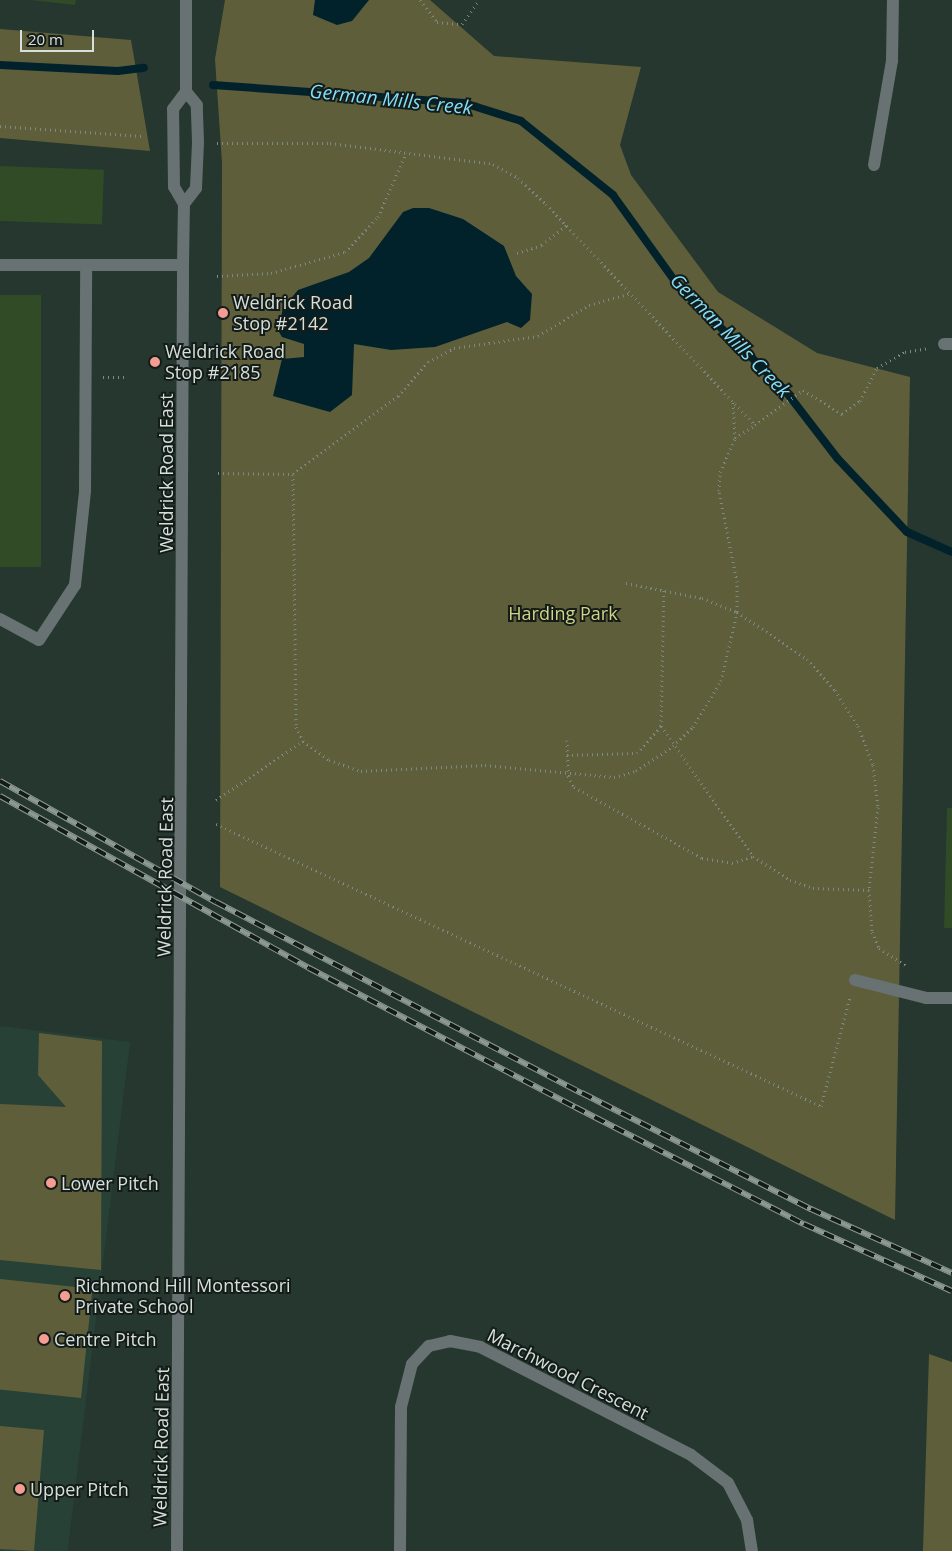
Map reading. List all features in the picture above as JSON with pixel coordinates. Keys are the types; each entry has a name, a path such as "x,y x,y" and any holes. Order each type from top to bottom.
{"street":[{"name":"Weldrick Road East","path":"177,1551 184,204 174,187 173,109 186,92 186,0"},
{"path":"874,165 892,61 893,0"},
{"name":"Weldrick Road East","path":"184,204 196,188 198,142 197,104 186,92"},
{"path":"0,265 183,265"},
{"path":"0,619 39,640 75,585 85,491 86,265"},
{"path":"855,980 926,998 952,998"},
{"name":"Marchwood Crescent","path":"400,1551 401,1407 412,1364 429,1346 450,1341 480,1347 691,1455 728,1483 747,1520 752,1551"}],"path":[{"path":"420,0 437,22 462,24 479,0"},
{"path":"0,126 142,136"},
{"path":"214,143 330,143 493,164 518,178 567,225 755,426"},
{"path":"217,276 271,273 345,252 378,216 406,153"},
{"path":"517,253 542,245 567,225"},
{"path":"218,473 293,474 398,396 436,357 454,348 538,336 589,305 631,293"},
{"path":"735,438 755,426 803,390 842,414 860,401 877,368 905,352 948,344"},
{"path":"85,377 128,377"},
{"path":"293,474 296,727 303,741 329,760 361,771 484,765 568,776 614,777 636,771 674,746 693,727 721,681 737,612 737,582 718,491 720,472 735,438 733,401"},
{"path":"626,583 664,588 737,612 807,659 836,690 858,726 872,765 878,807 868,890 868,911 879,948 907,966"},
{"path":"664,588 661,726 674,746 753,856 790,880 813,888 868,890"},
{"path":"567,755 637,753 661,726"},
{"path":"567,740 568,776 574,787 702,858 732,863 753,856"},
{"path":"216,800 303,741"},
{"path":"216,824 822,1106 855,980"}],"shaded area":[{"name":"Richmond Hill Montessori Private School","path":"0,1026 130,1042 68,1551 0,1551"}],"green space":[{"name":"Harding Park","path":"225,0 430,0 494,56 641,67 620,145 631,175 718,292 817,353 910,377 895,1220 220,887 222,163 215,59"},
{"path":"0,29 131,40 150,151 0,138"},
{"name":"Lower Pitch","path":"39,1033 102,1041 101,1270 0,1260 0,1104 66,1107 38,1075"},
{"name":"Centre Pitch","path":"0,1279 92,1289 81,1398 0,1390"},
{"path":"929,1354 952,1362 952,1551 923,1551"},
{"name":"Upper Pitch","path":"0,1426 44,1430 34,1551 0,1549"}],"water":[{"path":"315,0 369,0 352,21 337,25 313,15"},
{"path":"413,208 429,208 463,219 504,246 516,276 532,294 530,320 521,328 507,322 435,347 391,350 354,344 352,395 330,412 273,396 282,359 304,357 304,344 282,337 278,330 283,308 298,290 349,272 369,258 403,212"}],"building":[{"path":"31,0 76,0 75,5"},
{"path":"0,166 104,170 102,225 0,221"},
{"path":"0,295 41,295 41,567 0,567"},
{"path":"947,808 952,808 952,928 944,928"}],"waterway":[{"name":"German Mills Creek","path":"0,65 118,71 144,68"},
{"name":"German Mills Creek","path":"213,85 464,103 521,121 613,195 679,287 784,389 838,459 907,532 952,552"}],"railway":[{"path":"0,781 216,902 582,1093 811,1209 952,1273"},
{"path":"0,796 309,968 575,1107 804,1224 952,1291"}],"place":[{"name":"Weldrick Road Stop #2142","path":"223,313"},
{"name":"Weldrick Road Stop #2185","path":"155,362"},
{"name":"Lower Pitch","path":"51,1183"},
{"name":"Richmond Hill Montessori Private School","path":"65,1296"},
{"name":"Centre Pitch","path":"44,1339"},
{"name":"Upper Pitch","path":"20,1489"}]}
